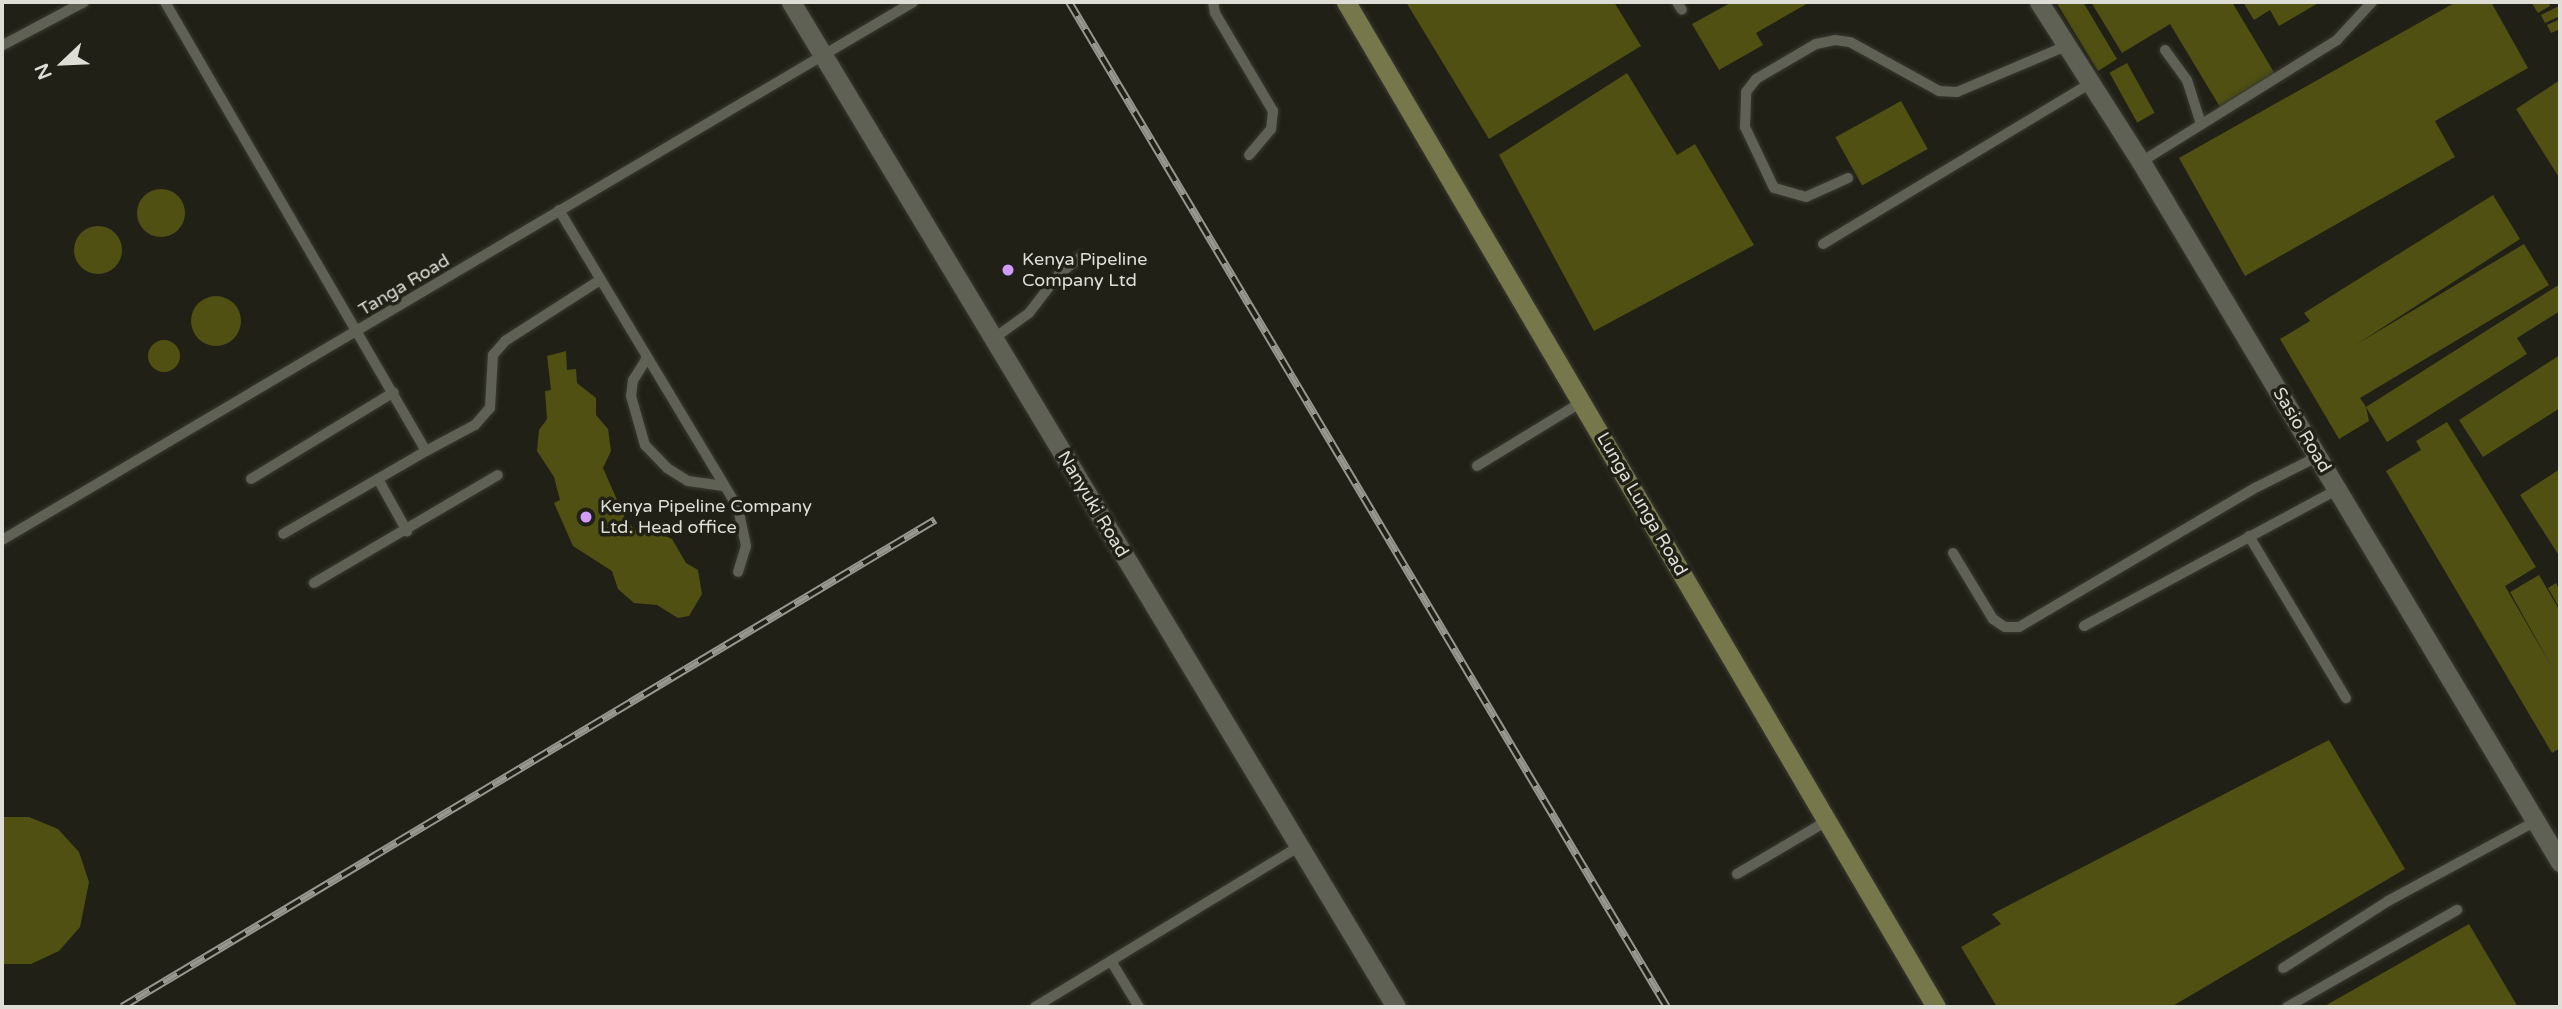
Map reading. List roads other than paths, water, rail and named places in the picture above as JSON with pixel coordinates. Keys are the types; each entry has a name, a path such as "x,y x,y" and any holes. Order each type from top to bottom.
{"main road":[{"name":"Lunga Lunga Road","path":"1346,2 1936,1007"}],"street":[{"name":"Nanyuki Road","path":"791,2 1396,1007"},
{"name":"Sasio Road","path":"2039,2 2141,162 2560,862"}],"lane":[{"path":"3,45 84,2"},
{"path":"165,2 359,330 426,452"},
{"name":"Tanga Road","path":"2,540 913,2"},
{"path":"1213,2 1215,13 1273,111 1271,129 1249,155"},
{"path":"2141,162 2200,121 2337,40 2372,2"},
{"path":"1849,178 1806,197 1774,188 1745,127 1746,92 1756,79 1816,44 1835,40 1850,42 1939,91 1956,92 2066,46"},
{"path":"2165,50 2187,80 2200,121"},
{"path":"1824,244 2089,84"},
{"path":"559,210 724,486 745,530 738,572"},
{"path":"993,339 1029,313 1059,274 1082,256"},
{"path":"283,534 475,425 490,408 493,355 505,341 600,280"},
{"path":"647,358 633,380 631,396 645,445 667,468 688,481 724,486"},
{"path":"251,479 394,393"},
{"path":"1477,466 1582,402"},
{"path":"1953,553 1993,619 2005,627 2019,627 2257,487 2318,457"},
{"path":"314,583 407,531 498,475"},
{"path":"378,479 407,531"},
{"path":"2084,626 2337,490"},
{"path":"2249,536 2346,698"},
{"path":"1737,874 1827,821"},
{"path":"2283,968 2388,901 2536,821"},
{"path":"1035,1007 1300,846"},
{"path":"2287,1007 2457,910"},
{"path":"1111,961 1139,1007"}],"railway":[{"path":"1069,2 1667,1007"},
{"path":"122,1007 935,520"}],"place":[{"name":"Kenya Pipeline Company Ltd","path":"1008,270"},
{"name":"Kenya Pipeline Company Ltd. Head office","path":"586,517"}]}
